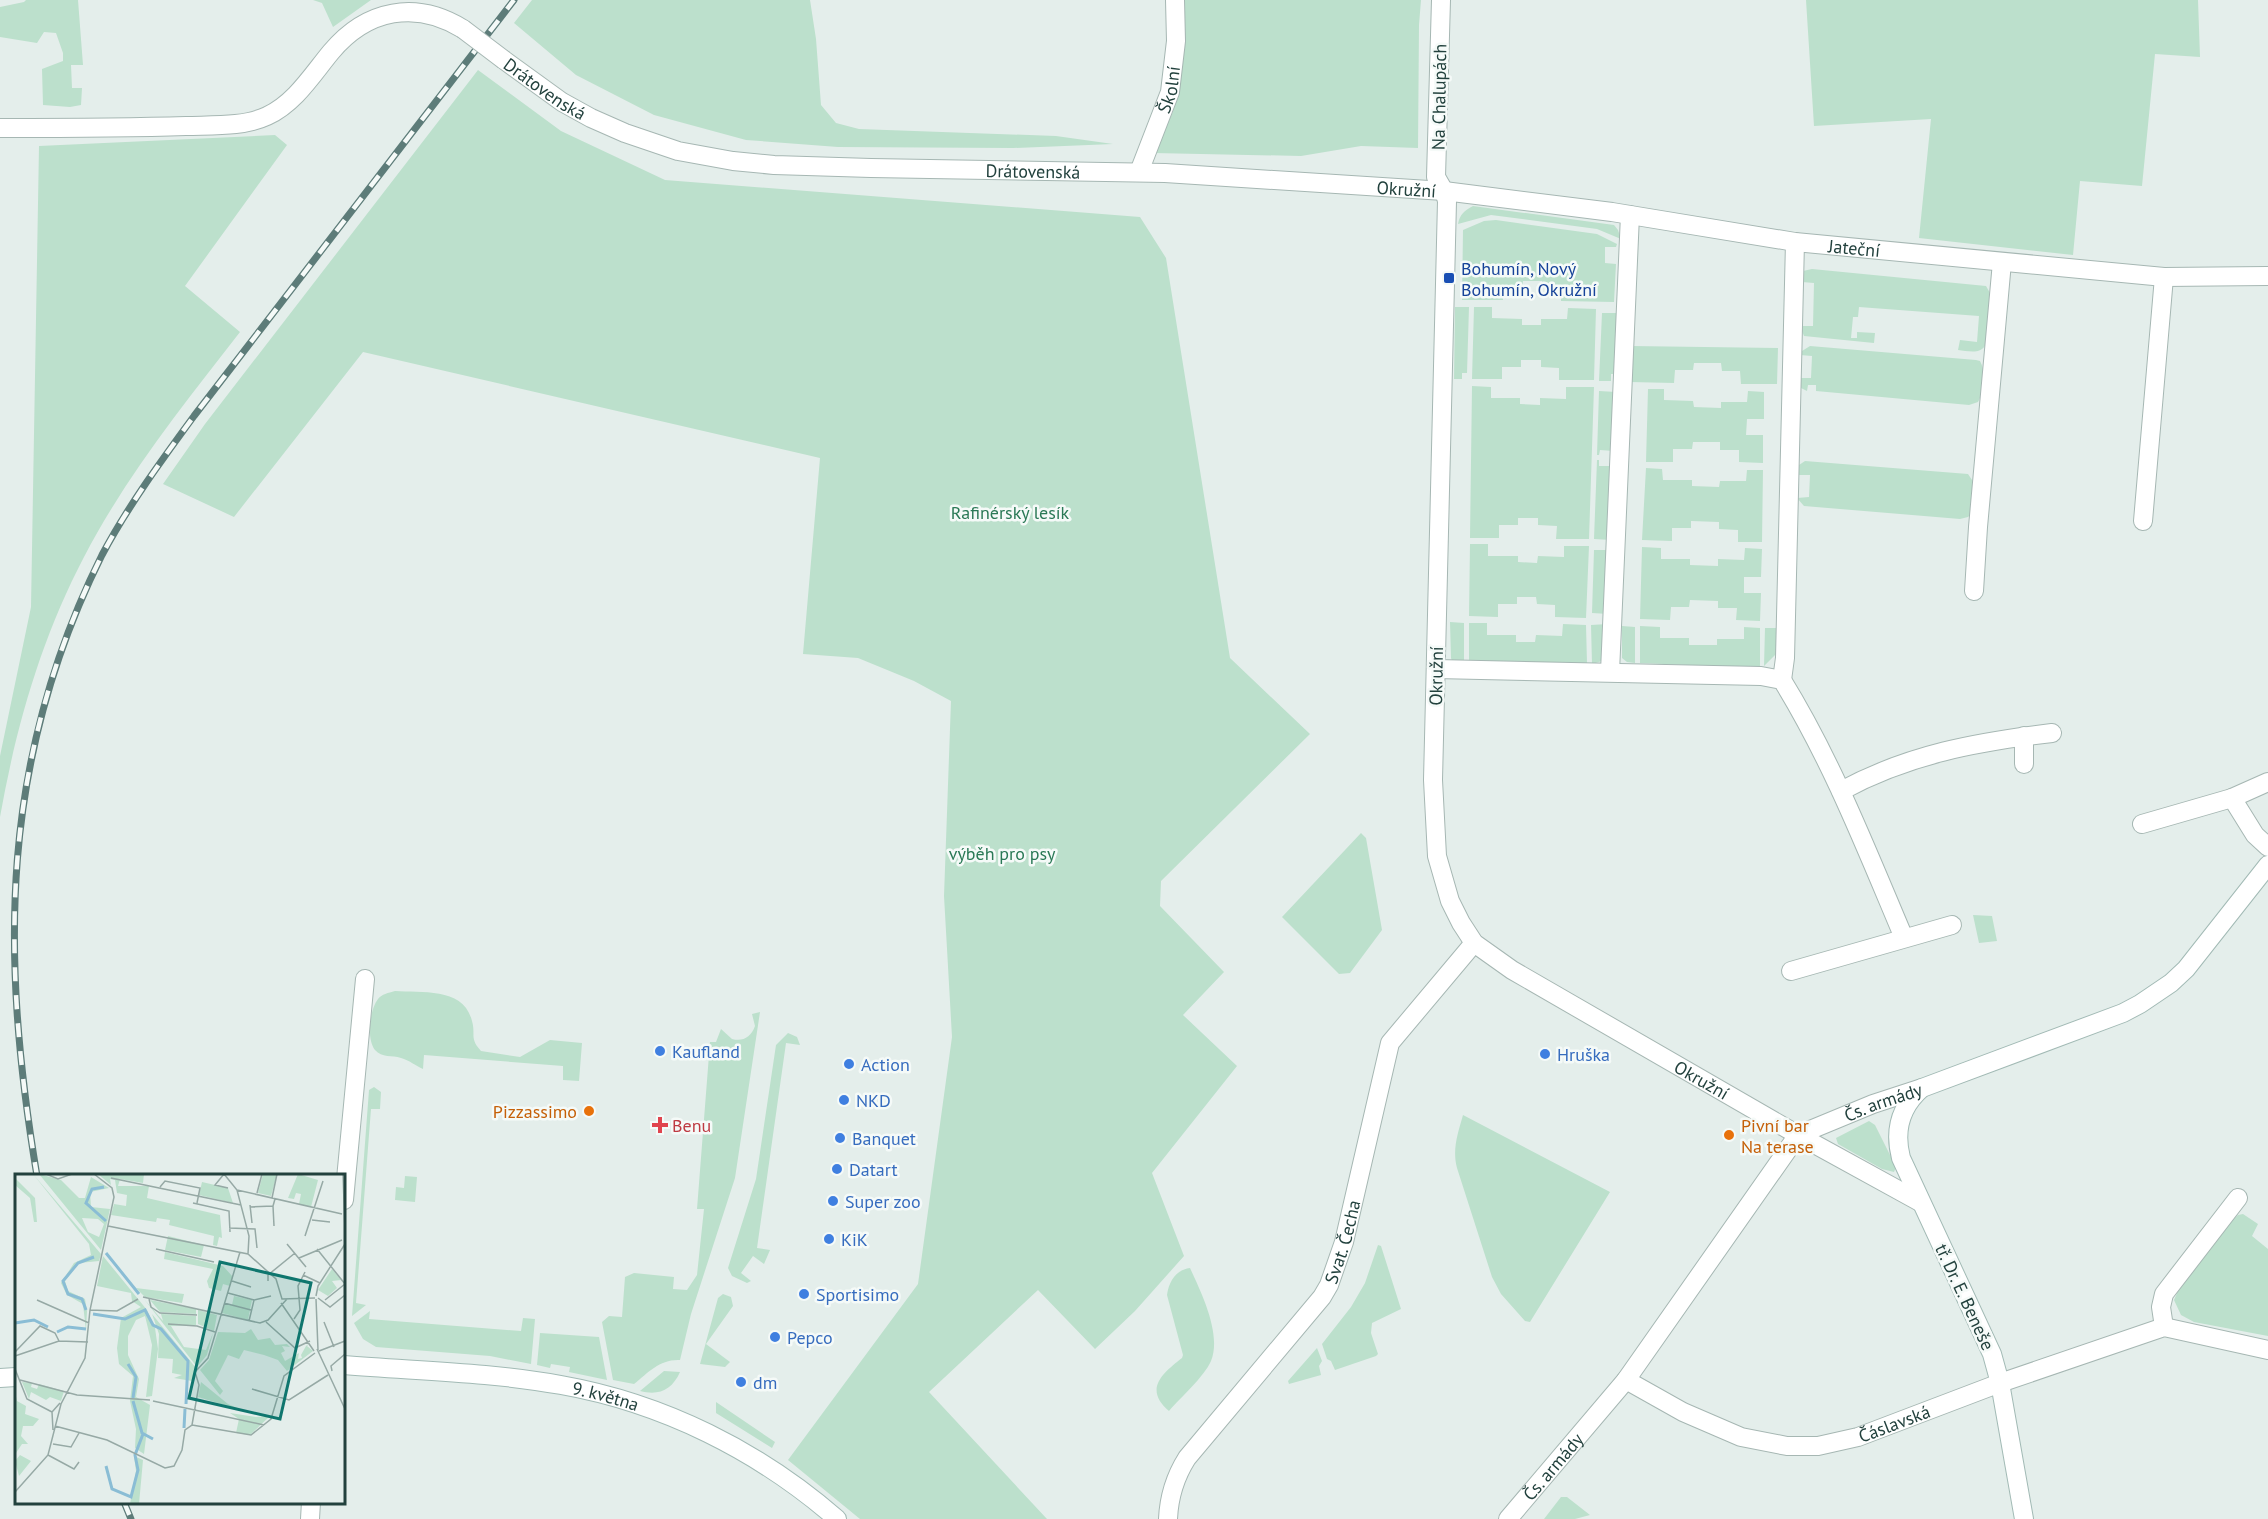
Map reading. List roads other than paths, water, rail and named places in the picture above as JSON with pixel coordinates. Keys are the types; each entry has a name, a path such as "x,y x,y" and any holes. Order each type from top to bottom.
{"street":[{"name":"Školní","path":"1139,172 1170,93 1176,41 1175,0"},
{"name":"Na Chalupách","path":"1441,0 1436,177 1444,191"},
{"name":"Drátovenská","path":"0,128 163,127 258,120 289,102 332,50 349,35 383,15 397,11 424,11 437,14 463,29 541,88 591,118 652,144 705,157 807,166 1139,172"},
{"name":"Okružní","path":"1139,172 1444,191 1447,201 1433,780 1437,856 1450,901 1474,943 1512,970 1798,1135 1920,1202"},
{"name":"Jateční","path":"1444,191 1630,215 1795,242 2164,277 2268,276"},
{"path":"1610,672 1630,215"},
{"path":"1795,242 1785,658 1782,680 1800,710 1841,791 1904,938"},
{"path":"1974,591 2002,262"},
{"path":"2143,521 2164,277"},
{"path":"1436,669 1761,676 1782,680"},
{"path":"1841,791 1879,772 1935,752 2052,733"},
{"path":"2024,736 2024,764"},
{"path":"2142,824 2232,798 2268,782"},
{"path":"2232,798 2255,835 2268,847"},
{"name":"Čs. armády","path":"1508,1519 1626,1380 1798,1135 1873,1104 2123,1013 2140,1004 2186,969 2268,866"},
{"path":"1791,971 1952,925"},
{"name":"Svat. Čecha","path":"1168,1519 1177,1474 1187,1458 1322,1297 1329,1285 1344,1242 1390,1043 1474,943"},
{"path":"345,1189 365,979"},
{"name":"tř. Dr. E. Beneše","path":"1922,1088 1906,1105 1898,1131 1901,1158 1992,1354 2000,1383 2024,1519"},
{"path":"2238,1198 2164,1294 2161,1306 2164,1327 2268,1350"},
{"name":"Čáslavská","path":"1626,1380 1683,1412 1741,1437 1769,1444 1803,1447 1846,1441 2000,1383 2164,1327"},
{"name":"9. května","path":"345,1365 525,1379 613,1397 687,1423 733,1446 778,1473 837,1519"},
{"path":"310,1519 311,1504"}],"railway":[{"path":"37,1174 25,1094 17,1014 14,936 17,859 27,783 44,707 68,631 102,555 157,467 514,0"},
{"path":"125,1504 131,1519"}],"place":[{"name":"Bohumín, Nový Bohumín, Okružní","path":"1449,278"},
{"name":"Kaufland","path":"660,1051"},
{"name":"Hruška","path":"1545,1054"},
{"name":"Action","path":"849,1064"},
{"name":"NKD","path":"844,1100"},
{"name":"Pizzassimo","path":"589,1111"},
{"name":"Benu","path":"660,1125"},
{"name":"Pivní bar Na terase","path":"1729,1135"},
{"name":"Banquet","path":"840,1138"},
{"name":"Datart","path":"837,1169"},
{"name":"Super zoo","path":"833,1201"},
{"name":"KiK","path":"829,1239"},
{"name":"Sportisimo","path":"804,1294"},
{"name":"Pepco","path":"775,1337"},
{"name":"dm","path":"741,1382"}],"park label":[{"name":"Rafinérský lesík","path":"1010,512"},
{"name":"výběh pro psy","path":"1002,853"}]}
